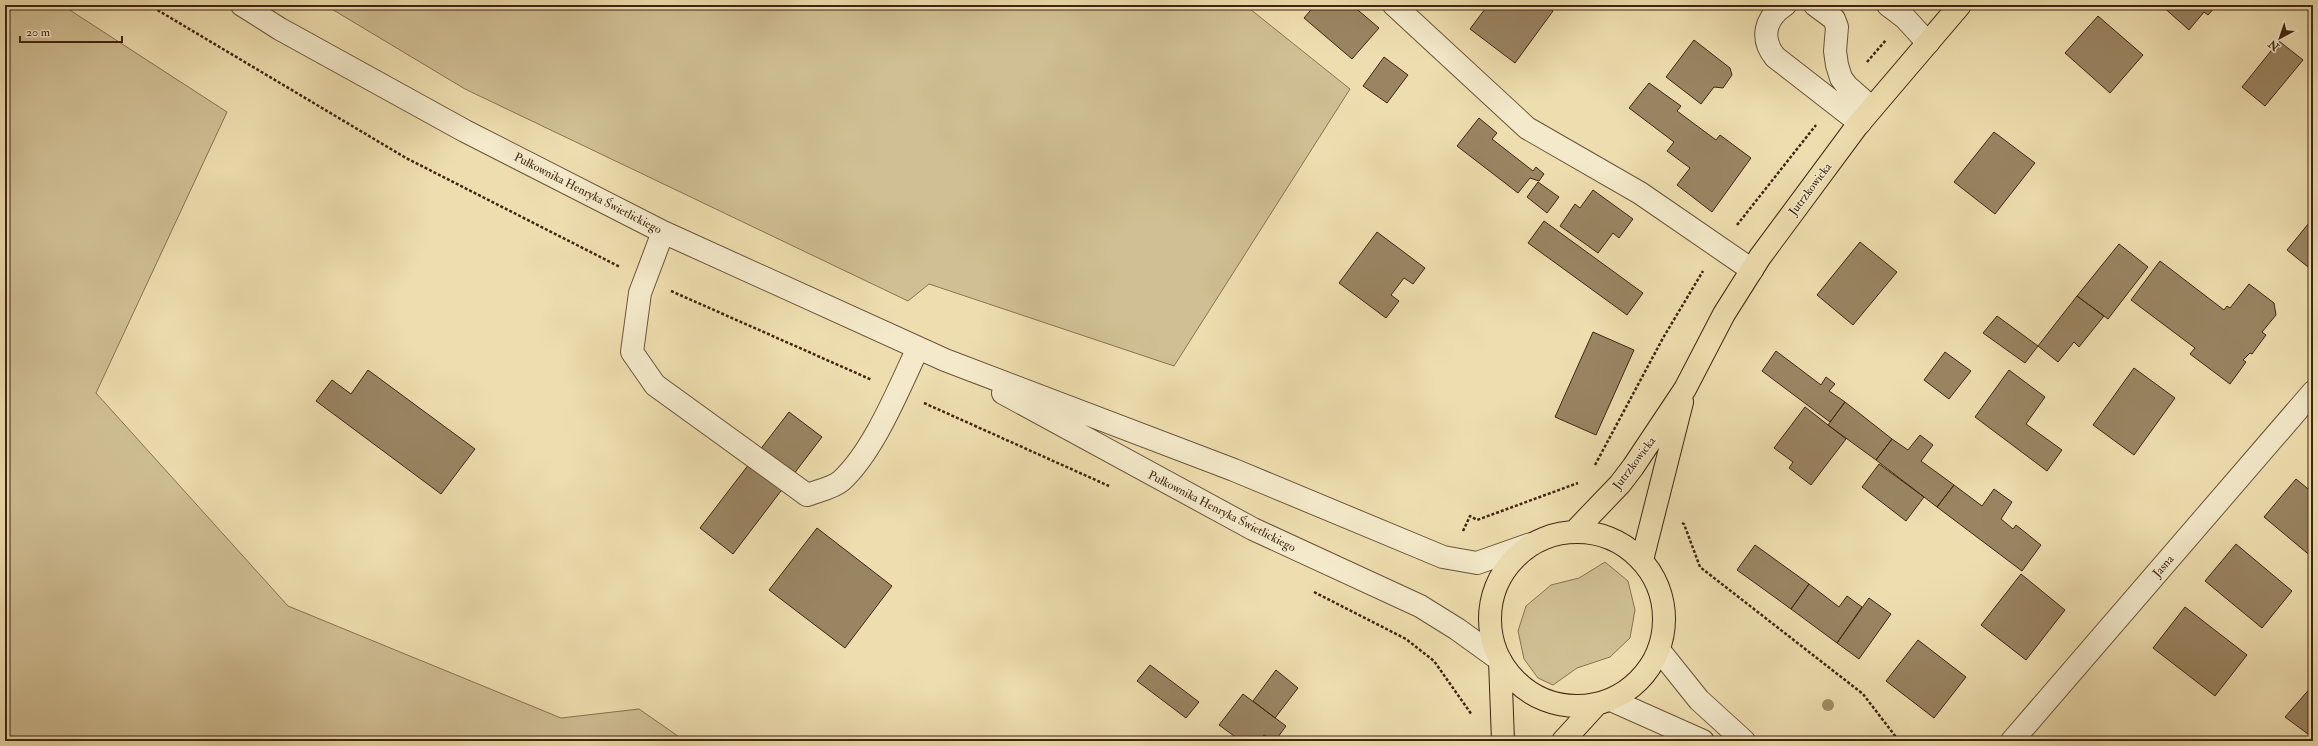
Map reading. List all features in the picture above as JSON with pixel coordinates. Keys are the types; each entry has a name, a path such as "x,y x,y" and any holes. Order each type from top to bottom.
{"main road":[{"name":"Jutrzkowicka","path":"1575,531 1620,484 1685,389 1724,314 1752,270 1866,115 1960,5"},
{"name":"Jutrzkowicka","path":"1642,560 1658,503 1685,389"},
{"path":"1563,741 1603,703 1631,688 1642,676 1659,650 1664,627 1663,603 1655,580 1642,560 1623,544 1600,534 1575,531 1552,534 1531,544 1510,561 1496,583 1489,609 1490,636 1500,660 1517,683 1540,699 1568,706 1603,703"},
{"path":"1500,660 1503,741"}],"street":[{"name":"Pułkownika Henryka Świetlickiego","path":"242,5 280,29 465,131 663,232 945,360 1234,470 1443,557 1477,563 1531,544"},
{"path":"1394,5 1527,128 1640,193 1752,270"},
{"path":"1785,5 1780,8 1767,26 1765,38 1767,48 1775,57 1866,115"},
{"path":"1815,5 1834,19 1837,27 1835,51 1841,78 1866,115"},
{"path":"1888,5 1905,18 1928,43"},
{"path":"663,232 640,293 632,352 655,385 807,495 840,482 863,455 918,348"},
{"name":"Pułkownika Henryka Świetlickiego","path":"945,360 1056,424 1253,529 1420,606 1457,629 1500,660"},
{"name":"Jasna","path":"2012,741 2313,392"},
{"path":"1659,650 1699,700 1744,741"},
{"path":"1603,703 1703,741"}],"path":[{"path":"149,5 406,158 645,280 1115,489"},
{"path":"1462,533 1470,516 1477,520 1581,481"},
{"path":"1684,524 1700,567 1863,694 1899,741"},
{"path":"1310,590 1406,639 1434,660 1474,716"}],"shaded area":[{"path":"5,5 62,5 227,112 96,393 288,606 561,718 639,709 685,741 5,741"},
{"path":"325,5 1245,5 1350,89 1174,366 929,284 908,301 465,89"},
{"path":"1605,562 1628,581 1635,610 1630,638 1610,657 1577,668 1553,685 1538,678 1524,659 1518,631 1526,606 1551,585 1579,578"}],"building":[{"path":"1315,5 1352,5 1379,28 1352,59 1304,18"},
{"path":"1488,5 1545,5 1553,11 1515,63 1470,29"},
{"path":"2161,5 2217,5 2208,15 2204,12 2189,30"},
{"path":"2098,16 2143,55 2110,93 2065,53"},
{"path":"1694,40 1730,68 1732,75 1723,88 1714,87 1701,104 1666,77"},
{"path":"2279,41 2303,60 2265,106 2242,87"},
{"path":"1384,57 1408,75 1387,103 1363,86"},
{"path":"1649,83 1681,106 1677,111 1716,140 1720,135 1751,158 1712,212 1677,185 1690,168 1667,151 1674,142 1629,108"},
{"path":"1479,118 1497,133 1492,139 1533,171 1536,167 1544,174 1539,181 1530,178 1518,193 1457,146"},
{"path":"1994,132 2035,163 1995,214 1954,182"},
{"path":"1538,182 1559,197 1547,213 1527,197"},
{"path":"1593,190 1633,219 1619,238 1613,233 1598,253 1560,226 1575,204 1580,208"},
{"path":"2313,218 2313,271 2287,250"},
{"path":"1544,221 1643,293 1627,315 1528,243"},
{"path":"1377,232 1425,268 1413,284 1404,278 1391,295 1399,301 1386,318 1339,283"},
{"path":"1860,242 1897,272 1853,325 1817,295"},
{"path":"2119,244 2148,267 2108,319 2077,296"},
{"path":"2160,261 2224,310 2227,306 2230,308 2249,284 2274,303 2276,315 2262,332 2266,335 2252,354 2250,353 2243,360 2246,362 2230,384 2190,354 2195,348 2131,300"},
{"path":"2077,296 2104,316 2079,347 2074,342 2058,362 2038,346"},
{"path":"1997,316 2038,346 2025,363 1983,333"},
{"path":"1593,332 1634,350 1596,435 1555,417"},
{"path":"1776,351 1821,385 1826,377 1835,384 1829,391 1845,402 1830,422 1762,371"},
{"path":"1945,352 1971,371 1949,399 1924,380"},
{"path":"2134,368 2175,398 2134,455 2093,425"},
{"path":"368,370 475,449 441,494 316,401 332,380 351,394"},
{"path":"2009,370 2045,397 2026,424 2062,450 2047,471 1975,417"},
{"path":"1845,402 1892,439 1876,460 1828,425"},
{"path":"1805,407 1846,439 1811,485 1789,468 1793,462 1774,448"},
{"path":"789,412 822,437 733,554 700,528"},
{"path":"1920,435 1933,445 1921,461 1954,485 1937,507 1876,460 1892,439 1908,450"},
{"path":"1879,464 1924,497 1906,521 1862,487"},
{"path":"2296,479 2313,493 2313,558 2264,517"},
{"path":"1954,485 1982,506 1994,489 2012,502 2001,519 2013,529 2016,525 2041,545 2022,571 1937,507"},
{"path":"817,528 892,586 845,648 769,590"},
{"path":"2236,544 2292,591 2262,628 2205,581"},
{"path":"1755,545 1809,584 1791,609 1737,570"},
{"path":"2021,574 2065,610 2026,660 1981,625"},
{"path":"1809,584 1839,607 1847,596 1862,607 1837,643 1791,609"},
{"path":"1869,598 1891,614 1859,659 1837,643"},
{"path":"2185,607 2247,655 2215,696 2153,648"},
{"path":"1918,640 1966,677 1934,718 1886,681"},
{"path":"1150,665 1199,702 1186,718 1137,681"},
{"path":"1276,670 1298,688 1275,718 1253,701"},
{"path":"2313,685 2313,736 2312,737 2285,717"},
{"path":"1243,694 1286,726 1275,741 1264,735 1259,741 1241,741 1219,725"}]}
